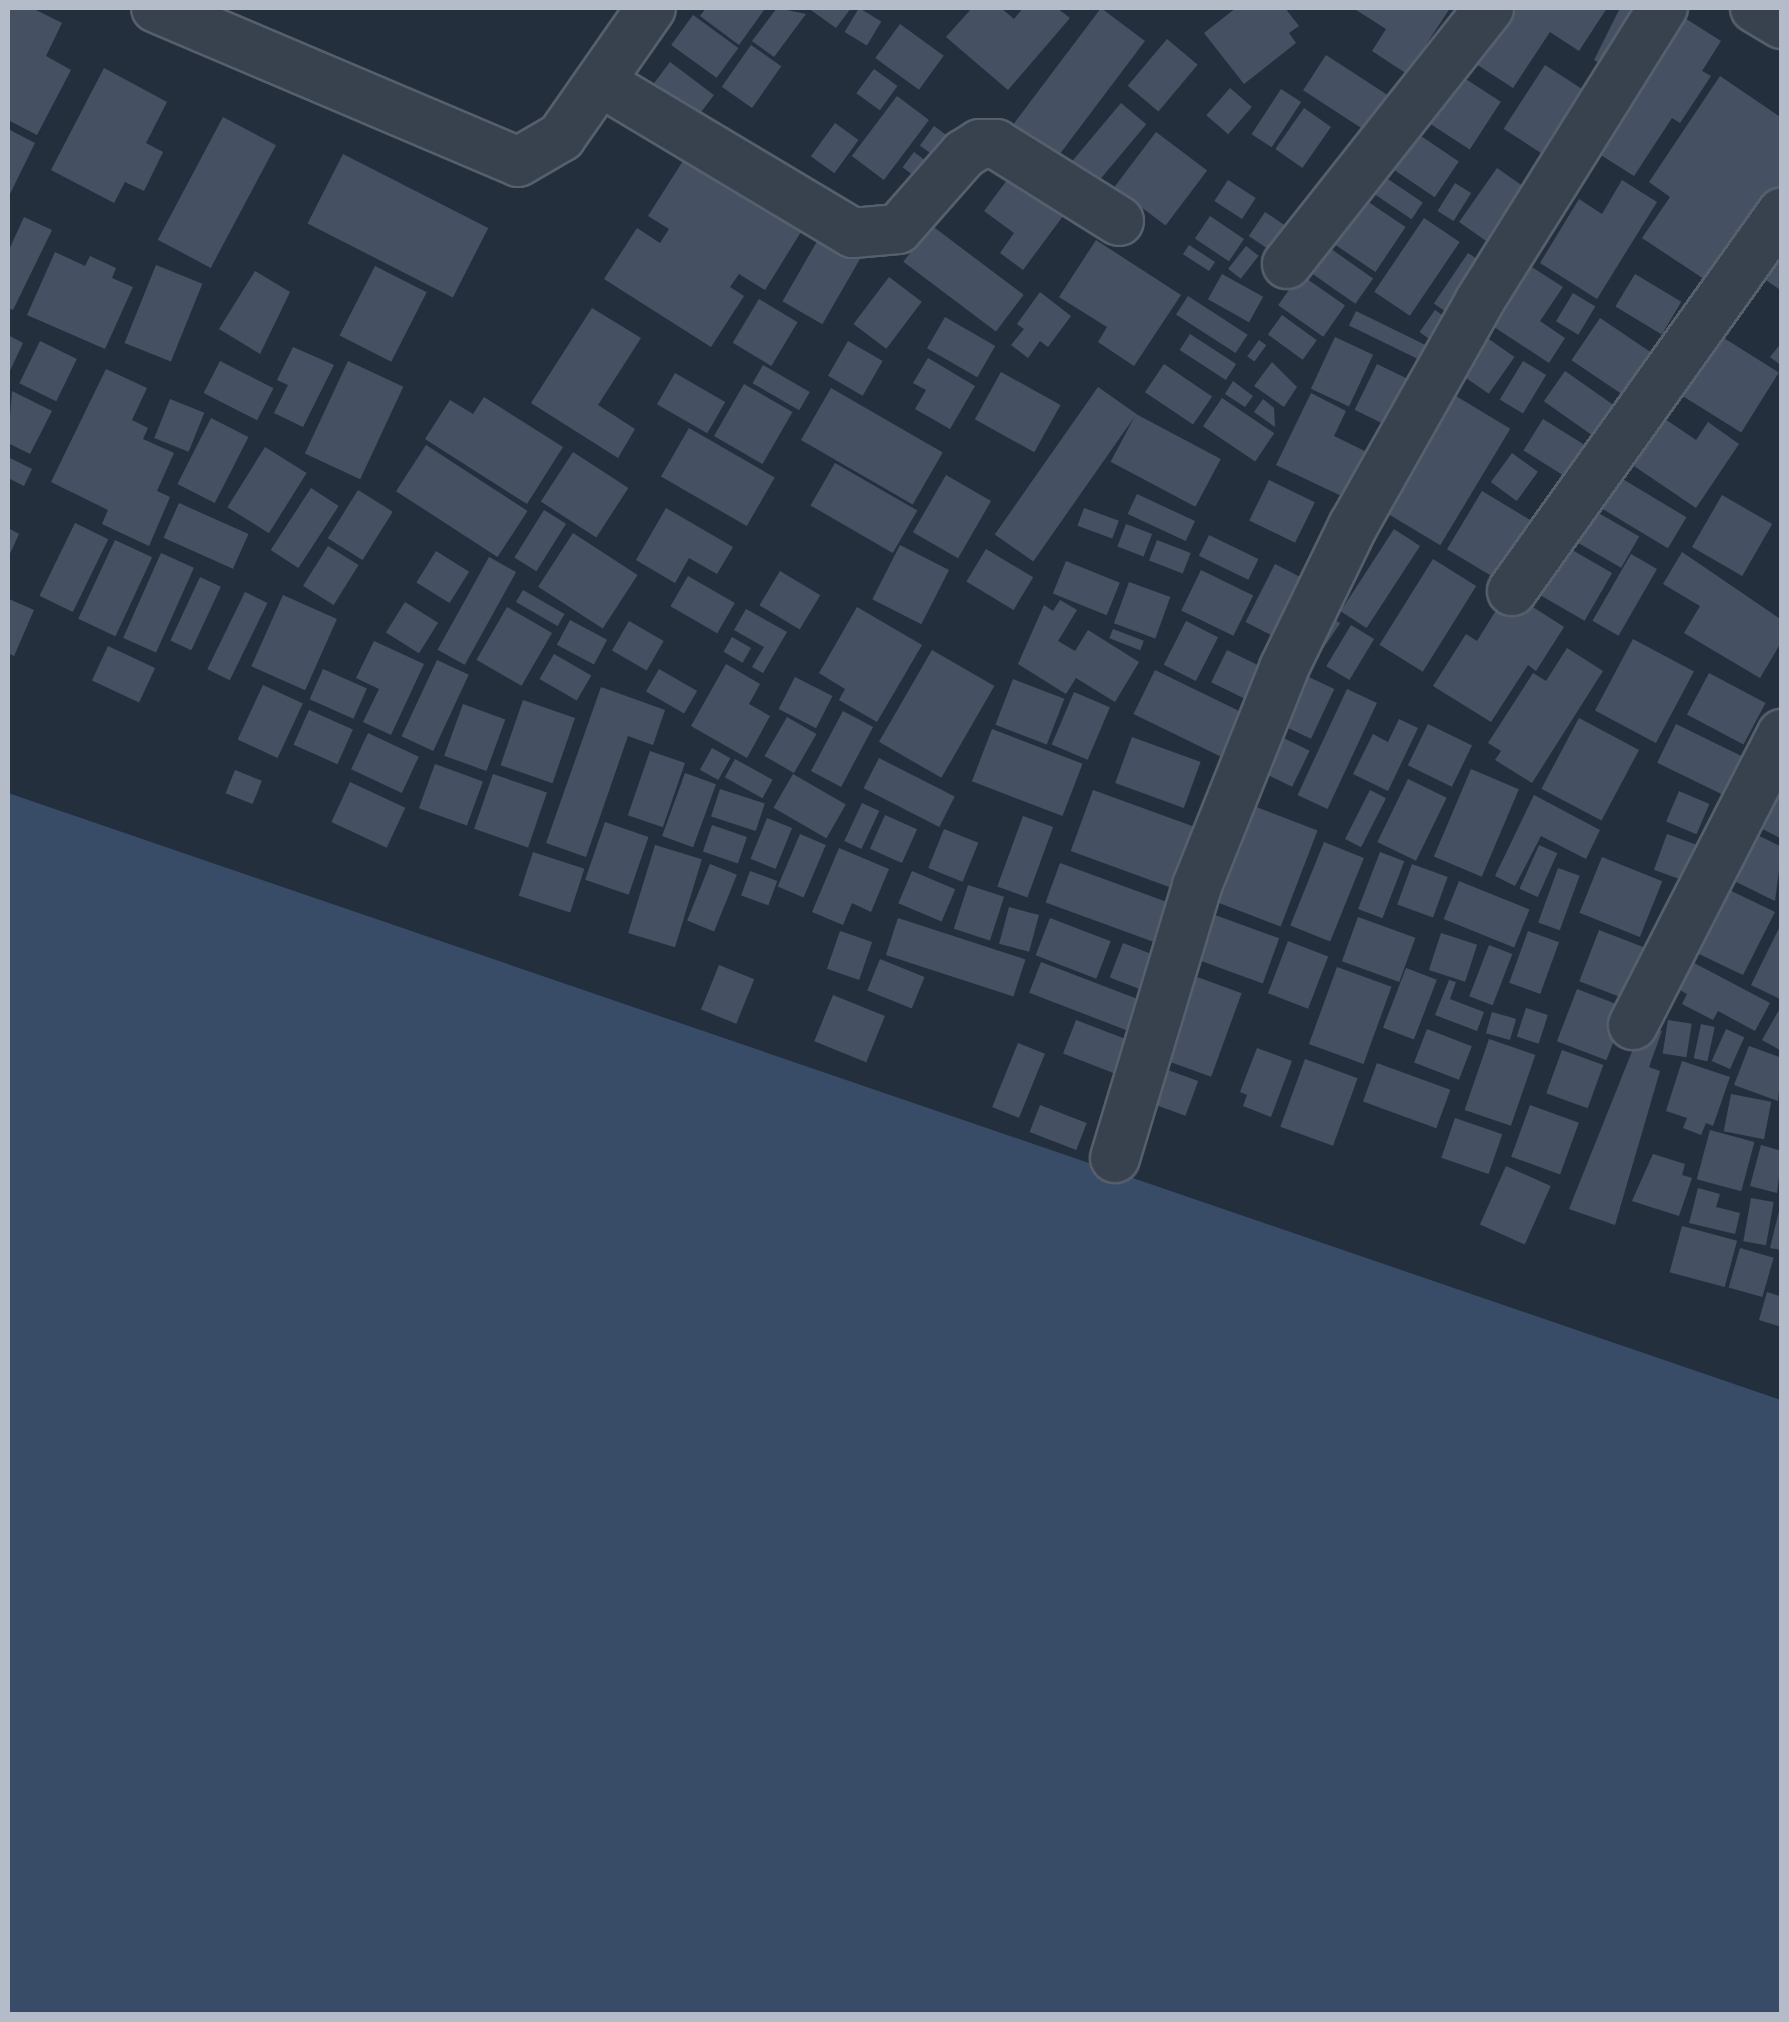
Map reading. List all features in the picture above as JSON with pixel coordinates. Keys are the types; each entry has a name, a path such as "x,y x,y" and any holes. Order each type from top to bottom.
{"street":[{"path":"156,8 500,160 538,156 602,83 651,8"},
{"path":"1286,264 1489,8"},
{"path":"1115,1158 1196,886 1284,668 1352,526 1470,318 1663,8"},
{"path":"1755,8 1782,24"},
{"path":"602,83 854,233 898,229 964,154 980,144 996,144 1119,220"},
{"path":"1512,591 1782,213"},
{"path":"1632,1025 1782,734"}],"water":[{"path":"8,793 1781,1400 1781,2014 8,2014"}],"building":[{"path":"8,8 32,8 62,23 46,56 71,70 37,135 8,120"},
{"path":"706,8 764,10 739,45 700,16"},
{"path":"777,8 806,14 774,57 752,41"},
{"path":"808,8 851,8 836,28"},
{"path":"859,8 881,21 867,45 845,32"},
{"path":"972,8 1001,8 1014,19 1023,8 1057,8 1070,18 1008,90 946,37"},
{"path":"1101,8 1145,41 1053,163 1009,130"},
{"path":"1236,8 1285,8 1299,26 1289,33 1296,43 1244,84 1204,33"},
{"path":"1353,8 1450,8 1407,74 1372,51 1386,29"},
{"path":"1509,8 1607,8 1579,51 1550,32 1513,88 1473,62"},
{"path":"1620,8 1655,8 1623,74 1594,60"},
{"path":"1672,10 1721,41 1702,71 1711,76 1680,123 1672,118 1634,176 1585,145"},
{"path":"693,15 738,48 717,78 671,45"},
{"path":"900,24 944,56 919,90 875,58"},
{"path":"1167,39 1198,65 1158,111 1128,86"},
{"path":"751,45 781,66 752,108 722,87"},
{"path":"1326,55 1401,104 1379,139 1303,90"},
{"path":"670,62 714,95 695,121 651,88"},
{"path":"1545,65 1601,101 1560,165 1504,129"},
{"path":"104,68 167,102 146,143 163,152 144,191 125,182 114,203 51,170"},
{"path":"874,69 897,86 880,110 856,93"},
{"path":"1458,74 1501,102 1470,150 1427,122"},
{"path":"1720,76 1782,118 1782,197 1719,289 1642,238 1670,197 1649,182"},
{"path":"1230,88 1252,107 1228,134 1206,115"},
{"path":"1281,89 1301,102 1272,147 1252,134"},
{"path":"897,96 929,120 884,180 852,156"},
{"path":"1121,103 1146,124 1089,192 1064,171"},
{"path":"1304,108 1331,127 1302,168 1275,149"},
{"path":"223,117 276,145 211,268 158,240"},
{"path":"835,123 858,140 834,173 811,156"},
{"path":"934,126 959,144 945,164 920,145"},
{"path":"1409,128 1459,162 1435,197 1385,164"},
{"path":"8,129 35,143 8,198"},
{"path":"1156,132 1207,171 1166,226 1114,187"},
{"path":"693,145 809,219 765,290 739,274 730,287 744,296 711,347 604,279 637,228 660,243 669,229 648,216"},
{"path":"914,152 934,167 923,182 903,167"},
{"path":"343,154 488,228 453,297 308,223"},
{"path":"1016,168 1069,208 1023,270 1000,253 1014,233 984,211"},
{"path":"1497,168 1529,190 1491,244 1459,222"},
{"path":"1373,169 1423,203 1412,219 1362,186"},
{"path":"1228,180 1256,198 1242,219 1214,201"},
{"path":"1622,180 1657,202 1597,299 1540,263 1579,199 1602,214"},
{"path":"1455,183 1471,193 1454,221 1438,211"},
{"path":"1355,193 1406,227 1375,272 1325,238"},
{"path":"1265,212 1286,226 1270,250 1249,236"},
{"path":"1210,216 1244,239 1229,261 1195,238"},
{"path":"24,217 52,230 13,310 8,308 8,252"},
{"path":"1424,218 1460,242 1410,316 1374,292"},
{"path":"931,225 1024,295 996,332 903,262"},
{"path":"823,231 863,254 822,324 782,301"},
{"path":"1096,240 1181,295 1134,366 1098,342 1107,327 1059,297"},
{"path":"1782,240 1782,291 1757,274"},
{"path":"1324,244 1373,278 1355,304 1306,269"},
{"path":"1189,245 1215,262 1209,271 1183,254"},
{"path":"1246,246 1259,256 1241,279 1228,269"},
{"path":"55,252 85,266 90,256 116,268 112,278 133,287 105,349 27,315"},
{"path":"1468,253 1487,266 1453,316 1434,304"},
{"path":"1527,264 1563,287 1540,321 1565,338 1549,363 1488,323"},
{"path":"156,265 202,284 171,362 125,343"},
{"path":"375,266 427,292 391,362 340,335"},
{"path":"255,271 290,292 260,354 219,329"},
{"path":"1222,274 1263,297 1249,322 1208,299"},
{"path":"1300,274 1345,306 1323,337 1278,305"},
{"path":"1635,274 1681,302 1662,334 1615,307"},
{"path":"889,277 922,302 886,349 853,324"},
{"path":"1040,292 1071,316 1048,347 1040,341 1028,358 1011,345 1024,329 1017,324"},
{"path":"1573,293 1595,306 1578,335 1556,321"},
{"path":"1188,296 1248,335 1236,353 1176,314"},
{"path":"759,299 798,322 771,366 733,343"},
{"path":"592,308 641,338 598,405 635,429 618,458 531,403"},
{"path":"1435,310 1455,324 1439,346 1420,332"},
{"path":"1356,311 1427,346 1420,360 1349,325"},
{"path":"1282,315 1317,340 1303,360 1268,334"},
{"path":"945,317 995,346 977,377 927,348"},
{"path":"1600,318 1661,359 1632,401 1571,360"},
{"path":"1476,330 1515,357 1489,394 1450,367"},
{"path":"1711,330 1779,372 1741,433 1673,390"},
{"path":"1190,334 1236,364 1226,380 1180,350"},
{"path":"8,335 23,343 8,375"},
{"path":"1335,337 1373,355 1349,406 1311,389"},
{"path":"1259,340 1266,345 1255,361 1247,356"},
{"path":"40,341 77,359 56,401 19,383"},
{"path":"848,341 883,361 863,396 828,376"},
{"path":"1782,342 1782,366 1770,357"},
{"path":"293,347 334,365 303,427 274,413 288,385 277,380"},
{"path":"928,358 975,386 950,429 915,409 926,390 913,383"},
{"path":"220,361 273,388 257,420 204,393"},
{"path":"348,361 403,387 360,479 305,453"},
{"path":"1523,361 1546,375 1523,413 1500,400"},
{"path":"1272,362 1297,387 1284,407 1254,386"},
{"path":"1164,364 1212,396 1193,425 1145,392"},
{"path":"1377,364 1416,383 1393,429 1355,410"},
{"path":"763,365 810,392 799,410 752,383"},
{"path":"106,369 147,388 132,420 148,428 143,439 174,453 157,491 170,497 149,546 102,524 108,510 51,482"},
{"path":"1565,371 1622,411 1601,441 1544,401"},
{"path":"1001,372 1060,405 1034,452 975,419"},
{"path":"675,373 725,402 707,433 657,404"},
{"path":"1233,381 1253,396 1245,407 1225,394"},
{"path":"744,384 792,412 762,464 714,436"},
{"path":"1098,387 1137,414 1033,561 995,534"},
{"path":"831,388 943,452 913,504 801,440"},
{"path":"1446,390 1510,429 1440,545 1376,507"},
{"path":"12,391 52,411 30,454 8,443"},
{"path":"1311,393 1346,411 1334,436 1373,455 1350,500 1276,465"},
{"path":"484,397 563,447 527,504 425,439 450,400 473,414"},
{"path":"1222,398 1274,433 1255,461 1203,426"},
{"path":"170,399 204,413 189,452 154,438"},
{"path":"1263,399 1274,408 1275,427 1254,412"},
{"path":"1136,414 1221,459 1195,507 1111,462"},
{"path":"211,418 248,437 215,503 177,484"},
{"path":"1543,419 1601,455 1581,486 1523,450"},
{"path":"1665,419 1696,440 1708,422 1739,444 1696,508 1634,466"},
{"path":"689,428 775,478 747,526 661,476"},
{"path":"426,445 527,511 498,557 396,491"},
{"path":"265,447 307,473 269,533 227,507"},
{"path":"573,452 628,488 596,537 541,501"},
{"path":"1512,453 1538,472 1517,501 1491,482"},
{"path":"8,457 32,469 24,486 8,478"},
{"path":"835,463 917,510 893,553 810,505"},
{"path":"1611,472 1686,517 1668,548 1592,503"},
{"path":"946,475 991,501 958,558 913,532"},
{"path":"1269,480 1315,502 1295,543 1249,520"},
{"path":"311,488 339,506 298,568 271,550"},
{"path":"358,490 393,512 363,560 328,538"},
{"path":"1482,491 1541,527 1506,585 1447,549"},
{"path":"1137,494 1195,521 1186,541 1128,514"},
{"path":"1722,495 1772,524 1742,576 1692,547"},
{"path":"179,503 248,534 233,569 164,538"},
{"path":"666,508 733,547 717,574 689,558 675,583 636,560"},
{"path":"1084,508 1119,521 1112,539 1078,526"},
{"path":"544,510 566,524 536,571 514,557"},
{"path":"1595,511 1639,536 1621,568 1577,542"},
{"path":"75,523 108,539 73,612 39,596"},
{"path":"1126,524 1152,534 1144,556 1117,546"},
{"path":"8,528 19,534 8,558"},
{"path":"1394,529 1420,546 1367,628 1341,611"},
{"path":"573,533 638,575 603,629 538,587"},
{"path":"1209,535 1258,559 1248,580 1199,556"},
{"path":"115,540 152,557 115,636 78,619"},
{"path":"1157,540 1191,553 1183,573 1149,561"},
{"path":"900,545 949,570 921,624 872,599"},
{"path":"328,546 359,565 334,605 303,586"},
{"path":"1567,547 1612,573 1585,621 1540,595"},
{"path":"986,549 1033,577 1014,610 966,582"},
{"path":"436,551 469,572 449,603 416,582"},
{"path":"1682,552 1782,620 1782,641 1760,678 1684,633 1700,606 1663,584"},
{"path":"161,553 194,568 156,653 123,638"},
{"path":"1631,554 1657,569 1618,636 1592,621"},
{"path":"489,557 516,572 465,665 438,650"},
{"path":"1433,559 1476,586 1423,672 1379,645"},
{"path":"1066,561 1120,583 1107,615 1053,593"},
{"path":"1275,564 1316,585 1286,643 1245,622"},
{"path":"1201,570 1253,595 1233,636 1181,610"},
{"path":"780,571 820,595 800,629 759,605"},
{"path":"688,576 735,603 717,633 670,606"},
{"path":"200,577 221,587 191,650 170,640"},
{"path":"1129,582 1170,597 1155,638 1114,623"},
{"path":"523,590 565,614 558,626 516,602"},
{"path":"1508,591 1564,627 1536,671 1528,665 1491,722 1433,686 1466,634 1477,641"},
{"path":"245,592 267,603 230,680 207,669"},
{"path":"283,595 337,619 305,690 251,666"},
{"path":"9,599 34,610 14,656 8,653"},
{"path":"1060,600 1077,610 1058,641 1075,651 1088,630 1139,662 1115,702 1076,678 1066,694 1018,664 1044,605 1053,611"},
{"path":"405,602 438,623 419,653 386,633"},
{"path":"507,607 552,633 522,686 476,660"},
{"path":"857,607 922,645 877,722 839,700 845,689 819,673"},
{"path":"746,609 787,632 763,673 752,667 764,647 734,630"},
{"path":"1331,617 1340,623 1313,664 1304,658"},
{"path":"570,620 607,640 594,664 557,645"},
{"path":"629,621 664,641 647,670 612,650"},
{"path":"1186,621 1218,637 1196,681 1164,665"},
{"path":"1351,625 1374,639 1349,680 1326,666"},
{"path":"1113,629 1144,641 1140,650 1109,638"},
{"path":"732,637 751,648 743,663 724,652"},
{"path":"1633,639 1694,671 1656,743 1595,711"},
{"path":"374,641 424,664 391,735 363,722 379,689 356,678"},
{"path":"108,646 155,668 139,702 92,680"},
{"path":"1567,648 1603,671 1532,783 1495,760 1501,751 1488,743 1533,673 1546,681"},
{"path":"932,650 994,686 941,778 879,742"},
{"path":"1227,650 1279,675 1263,708 1211,682"},
{"path":"554,654 591,676 577,701 540,679"},
{"path":"437,660 469,675 433,751 402,736"},
{"path":"726,664 760,684 749,704 770,716 747,758 691,726"},
{"path":"323,669 367,689 353,719 310,699"},
{"path":"659,669 697,691 684,714 646,692"},
{"path":"1155,670 1260,721 1239,765 1134,714"},
{"path":"1298,672 1334,689 1311,739 1275,722"},
{"path":"1709,673 1766,703 1743,745 1687,714"},
{"path":"795,677 832,696 816,728 779,709"},
{"path":"1013,679 1064,699 1047,744 995,725"},
{"path":"263,685 303,704 278,758 238,739"},
{"path":"601,687 665,710 653,745 628,736 586,857 546,843"},
{"path":"1347,689 1377,703 1327,809 1298,795"},
{"path":"1074,692 1110,707 1088,760 1052,744"},
{"path":"523,700 575,718 553,783 501,765"},
{"path":"463,704 505,719 486,771 444,756"},
{"path":"309,710 353,730 337,764 294,745"},
{"path":"843,711 873,727 841,787 811,771"},
{"path":"787,717 816,734 794,773 764,756"},
{"path":"1579,718 1639,750 1601,821 1541,789"},
{"path":"1399,719 1418,728 1388,791 1353,774 1373,734 1388,742"},
{"path":"1428,724 1472,745 1452,787 1408,765"},
{"path":"1676,724 1743,757 1725,796 1657,763"},
{"path":"992,729 1083,764 1062,816 972,781"},
{"path":"1271,732 1310,751 1292,787 1253,768"},
{"path":"368,733 419,757 402,793 351,769"},
{"path":"1132,737 1201,762 1184,808 1115,783"},
{"path":"712,748 730,758 718,780 700,770"},
{"path":"650,751 685,763 663,827 628,815"},
{"path":"879,758 955,797 939,827 864,788"},
{"path":"735,759 773,780 762,798 725,777"},
{"path":"435,764 483,781 467,826 419,808"},
{"path":"1471,769 1519,789 1482,877 1434,856"},
{"path":"235,770 262,781 253,804 226,793"},
{"path":"685,773 716,784 693,847 662,836"},
{"path":"493,774 547,793 528,847 474,829"},
{"path":"793,774 846,804 826,838 774,808"},
{"path":"1782,775 1782,839 1749,822"},
{"path":"1408,779 1447,798 1416,861 1377,842"},
{"path":"350,782 405,808 387,848 331,822"},
{"path":"720,789 765,804 756,831 711,817"},
{"path":"1093,790 1204,830 1182,891 1071,851"},
{"path":"1370,790 1386,798 1361,847 1345,839"},
{"path":"1679,791 1709,804 1696,834 1666,821"},
{"path":"1534,795 1600,830 1586,859 1541,836 1515,886 1495,876"},
{"path":"1241,801 1318,830 1281,927 1204,897"},
{"path":"862,803 879,811 861,849 844,841"},
{"path":"885,815 917,829 902,863 870,849"},
{"path":"1023,816 1053,827 1027,897 997,886"},
{"path":"767,818 792,828 776,869 751,859"},
{"path":"605,822 648,837 629,895 585,880"},
{"path":"712,825 747,837 738,864 703,851"},
{"path":"944,829 978,843 963,882 928,868"},
{"path":"1747,830 1782,847 1775,901 1724,876"},
{"path":"800,834 826,845 804,897 778,886"},
{"path":"1667,834 1697,845 1684,881 1654,870"},
{"path":"1324,842 1364,858 1330,942 1290,925"},
{"path":"655,845 702,859 675,947 628,933"},
{"path":"1539,845 1557,853 1538,897 1519,889"},
{"path":"839,848 889,869 871,912 852,903 843,925 812,912"},
{"path":"533,852 584,869 570,912 519,896"},
{"path":"1380,852 1404,861 1382,918 1358,909"},
{"path":"1602,857 1662,881 1640,937 1580,913"},
{"path":"1060,863 1179,906 1165,946 1046,902"},
{"path":"710,864 737,875 714,931 687,921"},
{"path":"1412,864 1448,877 1433,917 1397,904"},
{"path":"1558,868 1580,876 1560,930 1538,923"},
{"path":"750,871 777,881 768,905 741,895"},
{"path":"912,871 955,889 942,922 898,903"},
{"path":"1459,881 1529,909 1514,947 1444,919"},
{"path":"968,885 1004,897 990,940 954,929"},
{"path":"1719,885 1775,912 1743,975 1678,944"},
{"path":"1009,907 1039,915 1029,952 999,944"},
{"path":"1204,911 1279,938 1263,983 1188,956"},
{"path":"1358,917 1415,938 1399,982 1342,961"},
{"path":"898,918 1025,959 1013,996 886,955"},
{"path":"1050,918 1111,941 1096,979 1036,955"},
{"path":"1782,922 1782,1000 1751,985"},
{"path":"1599,930 1646,948 1626,999 1579,981"},
{"path":"840,931 872,942 859,980 827,969"},
{"path":"1528,931 1559,942 1540,994 1509,983"},
{"path":"1441,933 1477,945 1465,982 1429,970"},
{"path":"1288,941 1328,956 1308,1009 1268,993"},
{"path":"1123,943 1163,958 1150,993 1110,978"},
{"path":"1489,945 1512,954 1493,1005 1469,996"},
{"path":"1679,955 1770,1003 1755,1031 1718,1011 1713,1020 1682,1004 1687,994 1665,982"},
{"path":"880,959 925,977 912,1009 867,991"},
{"path":"1041,962 1149,1004 1137,1034 1029,993"},
{"path":"719,965 754,979 736,1024 701,1010"},
{"path":"1337,967 1392,987 1363,1064 1309,1044"},
{"path":"1406,968 1437,980 1414,1040 1383,1028"},
{"path":"1189,974 1242,993 1211,1077 1159,1058"},
{"path":"1449,980 1456,982 1450,999 1484,1012 1477,1031 1435,1015"},
{"path":"1577,989 1626,1008 1606,1060 1557,1041"},
{"path":"833,995 885,1016 866,1062 814,1041"},
{"path":"1526,1008 1548,1015 1539,1044 1517,1037"},
{"path":"1779,1010 1782,1012 1782,1051 1762,1040"},
{"path":"1492,1012 1516,1019 1510,1040 1486,1033"},
{"path":"1076,1020 1137,1043 1124,1077 1063,1054"},
{"path":"1668,1020 1692,1024 1686,1057 1663,1054"},
{"path":"1643,1024 1662,1031 1649,1067 1660,1071 1615,1225 1569,1209"},
{"path":"1701,1024 1715,1027 1707,1061 1694,1058"},
{"path":"1427,1029 1472,1046 1459,1080 1414,1063"},
{"path":"1726,1029 1744,1037 1730,1069 1712,1061"},
{"path":"1489,1039 1535,1055 1511,1126 1465,1110"},
{"path":"1018,1043 1045,1054 1019,1118 992,1107"},
{"path":"1749,1046 1782,1058 1778,1101 1734,1085"},
{"path":"1257,1048 1292,1061 1271,1117 1243,1106 1247,1095 1240,1092"},
{"path":"1562,1050 1603,1065 1588,1108 1546,1093"},
{"path":"1305,1059 1358,1078 1333,1146 1280,1127"},
{"path":"1682,1061 1730,1077 1713,1126 1706,1123 1701,1135 1683,1128 1687,1118 1666,1111"},
{"path":"1377,1063 1450,1090 1436,1128 1363,1102"},
{"path":"1154,1065 1198,1081 1186,1116 1141,1100"},
{"path":"1731,1094 1771,1102 1764,1139 1724,1131"},
{"path":"1040,1105 1087,1123 1076,1150 1030,1132"},
{"path":"1530,1105 1579,1123 1560,1174 1511,1157"},
{"path":"1455,1118 1502,1134 1489,1174 1441,1158"},
{"path":"1710,1130 1754,1142 1741,1191 1697,1179"},
{"path":"1761,1145 1782,1151 1777,1193 1750,1186"},
{"path":"1653,1154 1685,1164 1682,1175 1692,1178 1679,1216 1632,1201"},
{"path":"1506,1166 1551,1186 1525,1244 1480,1224"},
{"path":"1698,1188 1720,1194 1716,1207 1740,1213 1735,1234 1689,1223"},
{"path":"1751,1198 1774,1202 1766,1245 1743,1241"},
{"path":"1782,1207 1782,1250 1770,1248"},
{"path":"1682,1226 1737,1241 1725,1287 1670,1272"},
{"path":"1740,1248 1774,1258 1762,1297 1729,1287"},
{"path":"1767,1292 1782,1297 1782,1327 1759,1320"}]}
